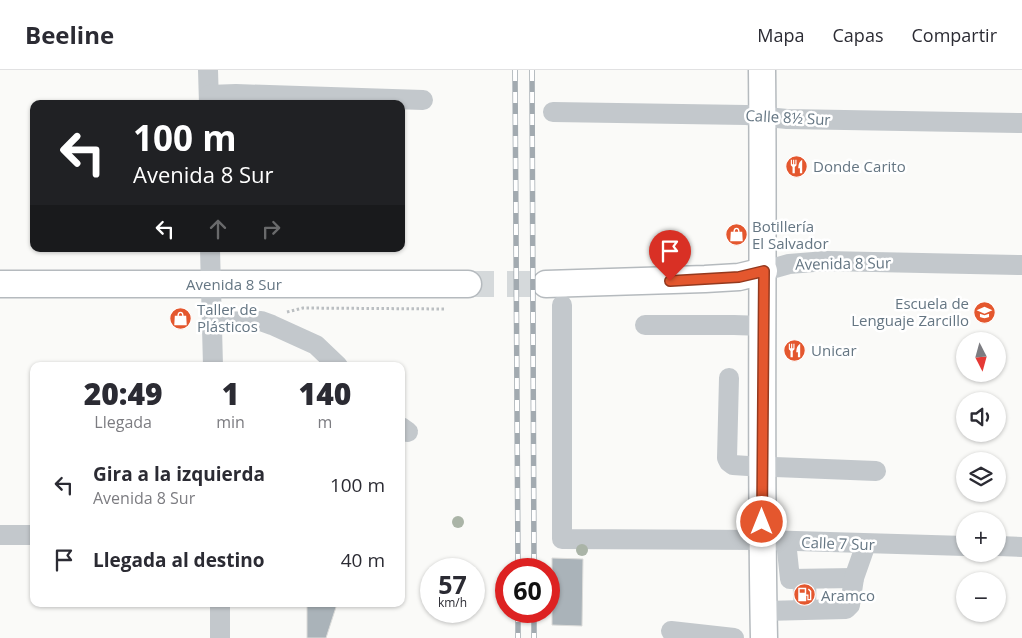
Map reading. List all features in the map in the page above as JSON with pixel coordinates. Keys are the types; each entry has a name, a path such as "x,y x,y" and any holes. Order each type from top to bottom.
{"main road":[{"path":"762,70 764,271 762,466 774,541 764,612 764,638"},
{"name":"Avenida 8 Sur","path":"554,294 739,277 764,271"},
{"name":"Avenida 8 Sur","path":"0,284 468,284"}],"street":[{"path":"208,70 209,99 236,94 423,100"},
{"name":"Calle 8½ Sur","path":"553,112 797,119 1022,122"},
{"path":"210,252 213,362"},
{"name":"Avenida 8 Sur","path":"764,271 789,264 826,261 1022,265"},
{"name":"Calle 7 Sur","path":"554,294 562,538 956,546"},
{"path":"212,322 261,322 272,325 316,345 334,362"},
{"path":"645,325 763,326"},
{"path":"729,378 727,458 733,465 876,471"},
{"path":"0,535 30,535"},
{"path":"774,541 790,579 790,611"},
{"path":"764,612 846,610 850,604 854,578 866,544"},
{"path":"1006,546 1022,547"},
{"path":"790,579 854,578"},
{"path":"220,607 220,638"},
{"path":"671,631 734,638"}],"path":[{"path":"261,322 303,308 446,309"}],"building":[{"path":"560,558 583,559 582,626 552,625 552,623 560,623"},
{"name":"Aramco","path":"816,583 816,606 794,606 793,584"},
{"path":"307,607 336,607 326,638 307,638"}],"tunnel":[{"path":"468,284 546,284"}],"railway":[{"path":"515,70 518,558"},
{"path":"532,70 534,558"},
{"path":"518,623 518,638"},
{"path":"534,623 534,638"}],"place":[{"name":"Donde Carito","path":"797,166"},
{"name":"Botillería El Salvador","path":"736,235"},
{"name":"Escuela de Lenguaje Zarcillo","path":"985,312"},
{"name":"Taller de Plásticos","path":"181,318"},
{"name":"Unicar","path":"795,350"},
{"name":"Aramco","path":"805,595"}],"route":[{"path":"670,281 739,277 764,271 762,522"}]}
